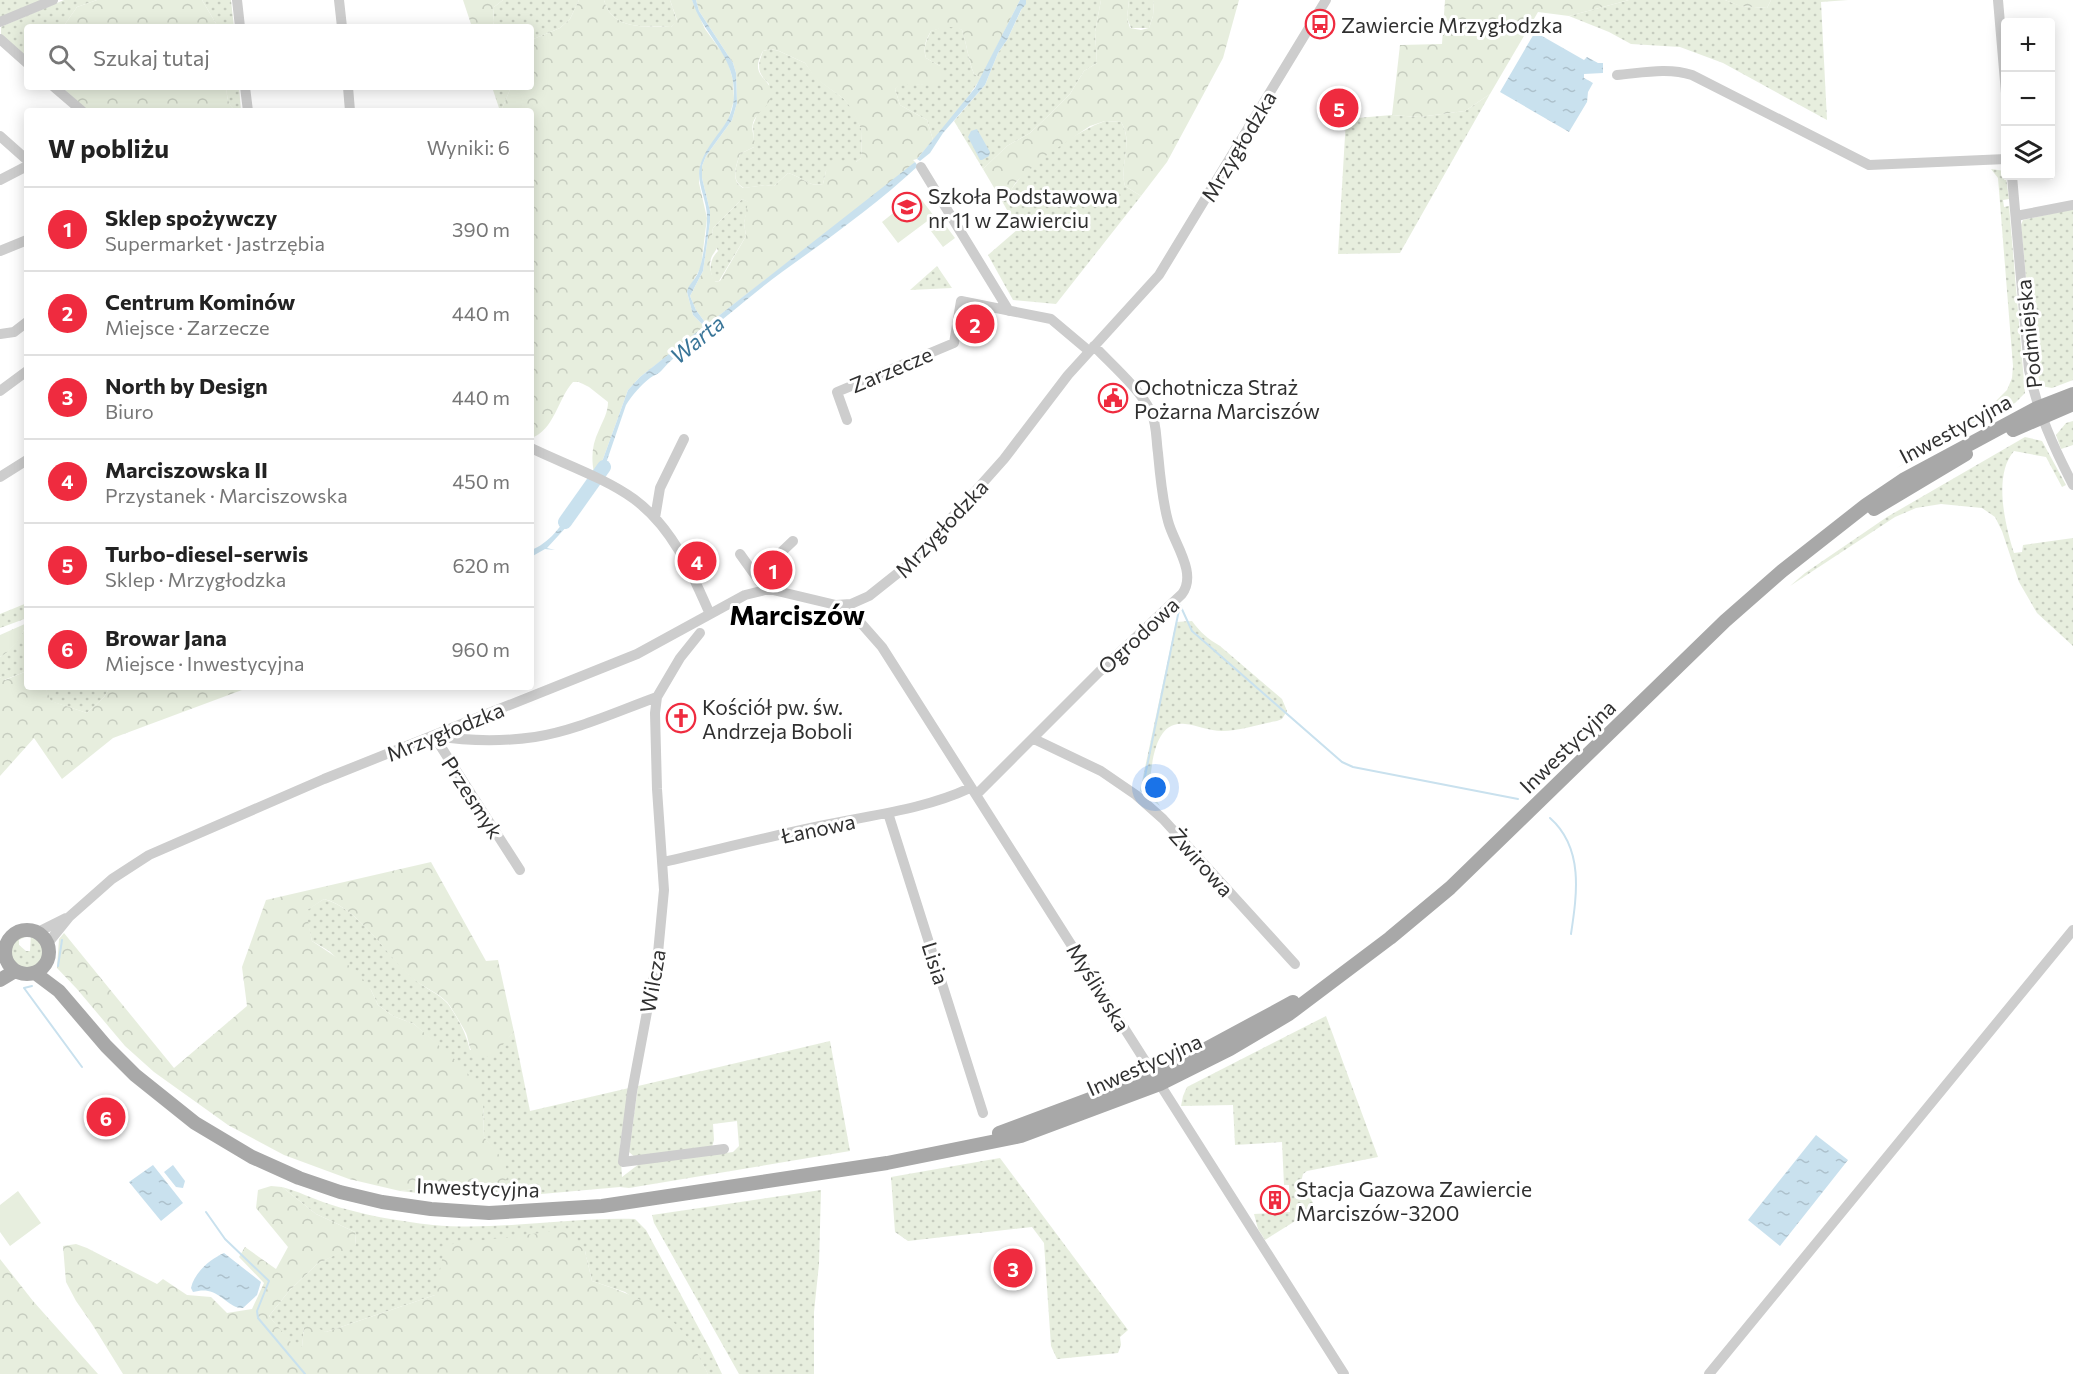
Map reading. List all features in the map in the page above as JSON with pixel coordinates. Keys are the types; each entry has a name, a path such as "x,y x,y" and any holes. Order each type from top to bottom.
{"main road":[{"name":"Inwestycyjna","path":"40,969 106,1046 135,1075 195,1123 252,1157 291,1174 340,1192 382,1202 431,1209 489,1213 602,1206 887,1163 963,1146 1157,1080 1230,1048 1278,1021 1390,938 1450,888 1725,621 1866,505 1903,480 2040,413 2073,394"},
{"name":"Inwestycyjna","path":"2040,413 2073,404"},
{"path":"0,980 7,966 5,952 10,938 23,930 38,932 48,944 49,958 40,969 28,975 7,966"}],"street":[{"path":"0,22 54,0"},
{"path":"237,0 240,24"},
{"path":"339,0 342,24"},
{"name":"Mrzygłodzka","path":"48,944 69,917 112,879 149,855 324,780 636,654 709,612 745,595 765,590 845,605 874,593 913,561 1004,459 1053,394 1091,349 1160,275 1326,0"},
{"path":"1998,0 2004,72"},
{"path":"0,39 24,60"},
{"path":"1617,75 1670,71 1692,75 1869,165 2001,159"},
{"path":"58,90 78,108"},
{"path":"245,90 248,108"},
{"path":"348,90 350,108"},
{"path":"0,136 24,157"},
{"path":"921,166 1011,311 1051,319 1091,349"},
{"path":"0,180 24,168"},
{"name":"Podmiejska","path":"2012,180 2029,370 2040,413 2073,485"},
{"path":"2016,216 2073,205"},
{"path":"0,251 24,241"},
{"name":"Zarzecze","path":"847,420 837,392 954,343 961,301 1011,311"},
{"path":"0,334 14,332 24,324"},
{"name":"Ogrodowa","path":"973,792 1034,739 1092,679 1182,594 1187,585 1183,560 1174,541 1166,514 1152,413 1146,403 1091,349"},
{"path":"0,391 24,373"},
{"path":"655,518 660,488 684,439"},
{"path":"534,449 605,482 634,499 655,518 672,539 709,612"},
{"path":"0,477 24,462"},
{"path":"756,576 793,541"},
{"path":"740,554 765,590"},
{"name":"Myśliwska","path":"845,605 882,647 1344,1374"},
{"path":"657,697 680,658 700,633"},
{"name":"Przesmyk","path":"434,736 474,741 536,737 561,731 657,697"},
{"name":"Wilcza","path":"657,697 655,713 657,789 664,890 658,953 632,1092 623,1162 724,1149"},
{"name":"Przesmyk","path":"434,736 520,870"},
{"name":"Żwirowa","path":"1034,739 1101,771 1136,795 1163,819 1295,964"},
{"name":"Łanowa","path":"663,862 973,792"},
{"name":"Lisia","path":"888,813 983,1113"},
{"name":"Mrzygłodzka","path":"38,932 69,917"},
{"path":"1709,1374 2073,930"}],"green space":[{"path":"0,0 43,0 0,18"},
{"path":"64,0 97,0 77,7 65,24 24,24 24,56 1,35 1,27"},
{"path":"97,0 202,0 216,24 65,24 77,7"},
{"path":"202,0 231,0 234,24 216,24"},
{"path":"463,0 503,0 494,7 494,24 471,24"},
{"path":"503,0 579,0 570,19 560,28 534,39 534,24 494,24 494,7"},
{"path":"579,0 604,0 608,10 622,22 640,26 671,27 677,20 670,0 692,0 705,29 727,59 733,80 734,100 728,121 700,165 699,183 707,218 701,267 687,292 693,315 703,325 702,329 640,377 628,390 598,473 594,473 593,451 608,402 589,387 573,382 545,429 534,436 534,108 502,108 510,90 534,90 534,39 560,28 570,19"},
{"path":"604,0 670,0 677,21 671,27 631,25 614,17"},
{"path":"696,0 1020,0 981,78 974,74 962,30 950,27 931,31 925,44 925,54 926,58 940,66 944,72 941,82 904,85 895,89 900,105 927,120 933,140 917,159 913,160 915,162 911,167 707,325 696,310 690,296 703,271 710,222 702,166 706,156 732,120 737,103 736,73 733,63 699,11","holes":["771,49 805,63 815,78 844,99 862,131 861,158 856,162 836,161 826,171 823,184 809,183 788,173 774,186 743,188 736,181 735,172 740,154 754,147 753,123 770,99 770,87 760,73 758,65 763,51","742,199 748,202 744,223 746,236 720,281 715,282 710,262 718,243 712,235 713,228"]},
{"path":"1026,0 1101,0 1095,32 1097,63 1084,71 1070,94 1030,133 1007,146 983,169 954,121 985,85 998,53 1007,40"},
{"path":"1101,0 1129,0 1127,18 1130,28 1141,30 1149,28 1153,16 1154,0 1239,0 1223,58 1167,162 1141,196 1125,186 1125,130 1121,122 1105,121 1090,126 1044,157 1016,182 1003,203 983,169 1007,146 1030,133 1070,94 1084,71 1097,63 1095,32"},
{"path":"1129,0 1154,0 1153,16 1149,28 1131,28 1127,18"},
{"path":"1445,0 1629,0 1569,16 1538,12 1490,94 1465,111 1419,117 1392,115 1400,45 1442,44"},
{"path":"1629,0 1725,0 1741,6 1767,8 1771,0 1848,0 1821,2 1827,120 1723,63 1680,47 1631,44 1609,32 1569,16"},
{"path":"1725,0 1771,0 1767,8 1740,6"},
{"path":"943,27 957,27 962,30 974,74 981,78 959,110 933,140 927,120 900,105 895,89 904,84 922,85 940,66 926,58 925,48 931,31"},
{"path":"771,49 805,63 816,78 852,108 862,131 861,158 856,162 826,171 823,184 809,183 788,173 774,186 744,188 737,181 735,173 740,154 754,147 753,125 769,84 760,73 760,61 763,51"},
{"path":"65,90 227,90 228,100 233,108 85,108"},
{"path":"227,90 239,90 241,108 233,108"},
{"path":"493,90 510,90 502,108 499,108"},
{"path":"1490,94 1400,253 1338,254 1346,119 1392,115 1419,117 1465,111"},
{"path":"1105,121 1121,122 1125,130 1125,186 1141,196 1056,304 1013,300 988,255 1018,229 1003,203 1023,174 1044,156 1082,131"},
{"path":"1991,169 2001,170 2001,180 2006,180 2009,199 2003,200 2004,207 2009,206 2025,393 2015,403 1940,442 1897,468 1991,406 2007,390 2012,378 2013,366 1998,178"},
{"path":"917,194 934,216 898,243 882,222"},
{"path":"742,199 749,202 744,223 746,236 719,281 714,282 711,266 718,251 712,235 713,228"},
{"path":"2073,209 2073,380 2052,388 2041,386 2034,362 2021,225 2023,220"},
{"path":"940,218 955,238 943,247 928,227"},
{"path":"937,266 952,288 910,290"},
{"path":"2073,421 2073,445 2061,449 2056,435 2066,423"},
{"path":"2025,437 2042,441 2066,485 2062,487 2046,457 2014,451 2008,461 2002,486 2007,529 2014,553 2022,552 2023,545 2073,538 2073,646 2037,613 2019,582 1995,517 1982,508 1941,504 1916,508 1895,517 1790,586 1805,573 1887,517"},
{"path":"24,604 24,619 0,628 0,614"},
{"path":"1192,621 1204,635 1282,699 1287,711 1282,719 1277,721 1236,730 1217,731 1185,724 1174,725 1166,729 1156,747 1149,789 1160,806 1140,791 1176,622"},
{"path":"24,624 24,629 16,642 0,657 0,635"},
{"path":"24,630 24,672 4,680 0,677 0,657"},
{"path":"24,672 24,690 46,690 51,701 87,713 108,690 242,690 113,738 62,779 34,738 0,776 0,677 5,680"},
{"path":"46,690 108,690 87,713 50,701"},
{"path":"431,862 486,961 498,960 514,1032 492,1055 483,1057 472,1052 466,1033 447,1002 412,978 360,922 337,904 324,899 306,911 312,941 357,971 371,990 378,1005 393,1016 414,1024 459,1063 479,1087 483,1105 484,1137 505,1162 507,1178 503,1184 463,1182 400,1191 349,1179 284,1155 228,1125 154,1072 125,1046 57,968 59,939 64,933 174,1068 247,1006 242,967 266,900"},
{"path":"324,899 337,904 361,922 414,979 445,1000 461,1026 470,1050 505,1041 514,1032 530,1111 629,1088 620,1146 622,1177 639,1164 733,1152 739,1146 737,1121 713,1124 712,1147 636,1158 629,1152 638,1086 830,1041 850,1151 629,1188 519,1196 436,1195 400,1191 463,1182 495,1185 494,1150 484,1137 483,1105 436,1044 414,1024 393,1016 378,1005 371,990 329,951 312,941 305,911"},
{"path":"25,934 25,937 19,940 19,945 26,951 30,951 31,934 42,942 45,949 42,962 30,970 16,966 9,954 13,940"},
{"path":"1326,1016 1378,1157 1307,1171 1303,1174 1301,1182 1316,1208 1265,1240 1258,1229 1254,1214 1290,1212 1289,1185 1284,1185 1282,1142 1235,1145 1233,1105 1181,1106 1183,1096 1187,1087"},
{"path":"1000,1158 1128,1330 1120,1337 1121,1345 1118,1353 1057,1359 1051,1346 1044,1243 1032,1227 908,1241 895,1232 891,1177"},
{"path":"271,1186 282,1187 316,1214 355,1232 356,1245 317,1264 289,1291 269,1316 295,1347 302,1347 304,1327 311,1325 326,1332 435,1295 445,1245 564,1230 585,1251 592,1281 633,1296 670,1319 690,1341 708,1374 123,1374 66,1282 63,1246 76,1244 157,1284 163,1279 187,1295 211,1297 227,1313 252,1309 264,1283 239,1257 245,1247 276,1269 288,1247 256,1208 258,1190"},
{"path":"282,1187 354,1211 433,1225 483,1226 635,1219 646,1230 722,1374 708,1374 689,1340 625,1292 592,1281 585,1251 435,1295 326,1332 304,1327 302,1348 294,1347 269,1316 289,1291 317,1264 356,1244 355,1232 316,1214"},
{"path":"821,1190 819,1264 814,1312 814,1374 739,1374 654,1223 652,1215"},
{"path":"18,1191 41,1223 10,1246 0,1232 0,1205"},
{"path":"0,1259 33,1301 98,1374 0,1374"}],"water":[{"path":"692,0 696,0 699,11 733,63 736,73 737,103 732,120 706,156 702,166 710,222 703,271 690,296 696,310 707,325 915,162 918,166 869,208 763,287 643,384 626,405 602,475 598,473 628,390 640,377 703,325 693,315 687,292 700,268 706,231 707,212 700,182 700,167 708,149 730,116 734,95 733,81 726,60 702,22"},
{"path":"1020,0 1026,0 1026,4 998,53 985,85 943,133 930,153 920,161 917,159 975,88"},
{"path":"1535,32 1584,60 1587,57 1603,63 1603,73 1584,74 1584,78 1593,83 1588,92 1587,102 1569,132 1500,92"},
{"path":"977,129 990,152 989,156 982,160 968,137 971,131"},
{"path":"572,505 580,512 547,548 555,550 545,549 534,555 534,549 556,532"},
{"path":"1816,1135 1848,1160 1780,1246 1748,1220"},
{"path":"153,1165 183,1203 161,1221 129,1182"},
{"path":"173,1165 185,1181 183,1188 176,1187 164,1172"},
{"path":"224,1253 261,1282 257,1295 243,1308 234,1306 213,1292 193,1292 191,1288 195,1277 203,1267"}],"waterway":[{"name":"Warta","path":"565,522 604,467"},
{"path":"1180,605 1192,631 1342,762 1353,767 1518,799"},
{"path":"1142,791 1180,605"},
{"path":"1550,818 1561,830 1568,843 1576,872 1571,934"},
{"path":"58,966 62,940"},
{"path":"32,986 24,988 82,1067"},
{"path":"206,1212 225,1239 269,1281 257,1311 258,1318 305,1374"}],"place":[{"name":"Zawiercie Mrzygłodzka","path":"1320,24"},
{"name":"Turbo-diesel-serwis","path":"1339,108"},
{"name":"Szkoła Podstawowa nr 11 w Zawierciu","path":"907,207"},
{"name":"Centrum Kominów","path":"975,324"},
{"name":"Ochotnicza Straż Pożarna Marciszów","path":"1113,398"},
{"name":"Marciszowska II","path":"697,561"},
{"name":"Sklep spożywczy","path":"773,570"},
{"name":"Kościół pw. św. Andrzeja Boboli","path":"681,718"},
{"name":"Browar Jana","path":"106,1117"},
{"name":"Stacja Gazowa Zawiercie Marciszów-3200","path":"1275,1200"},
{"name":"North by Design","path":"1013,1268"}],"district":[{"name":"Marciszów","path":"797,614"}]}
